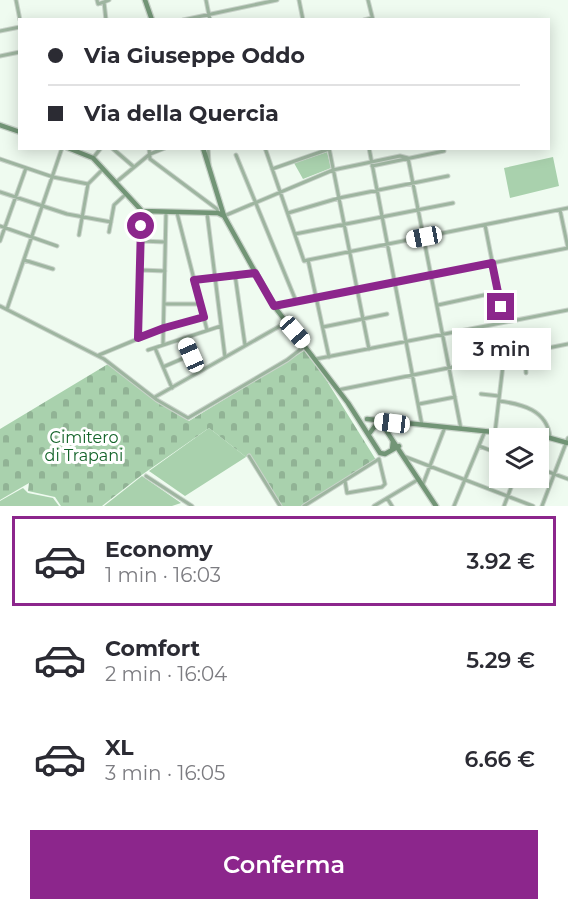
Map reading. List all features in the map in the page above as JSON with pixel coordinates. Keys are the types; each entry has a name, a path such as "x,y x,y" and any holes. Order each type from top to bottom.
{"street":[{"path":"16,0 20,18"},
{"path":"97,0 98,4 109,0"},
{"path":"145,0 151,18"},
{"path":"206,0 210,18"},
{"path":"249,0 250,6"},
{"path":"192,18 277,0"},
{"path":"299,0 303,18"},
{"path":"368,0 372,18"},
{"path":"104,3 106,18"},
{"path":"0,31 18,27"},
{"path":"0,56 18,52"},
{"path":"0,125 18,131"},
{"path":"7,309 61,150"},
{"path":"73,150 93,158 142,211 218,213 224,216 333,170 372,164 400,156 408,158 444,151"},
{"path":"93,158 99,150"},
{"path":"114,150 134,167"},
{"path":"149,150 150,159 217,209 218,213"},
{"path":"115,183 150,154 160,150"},
{"path":"204,150 224,216 274,306 306,345 369,434 385,483 382,487 347,493 345,481"},
{"path":"208,150 209,165"},
{"path":"266,150 304,261 568,208"},
{"path":"272,169 326,150"},
{"path":"329,150 369,349"},
{"path":"369,150 422,425"},
{"path":"236,154 296,301"},
{"path":"408,158 461,429"},
{"path":"0,159 53,177 88,184"},
{"path":"0,241 26,168"},
{"path":"79,235 88,184 103,169"},
{"path":"288,213 339,198 448,176"},
{"path":"0,192 82,217 111,222"},
{"path":"109,232 114,205 126,194"},
{"path":"295,234 453,203"},
{"path":"274,306 568,248 560,210"},
{"path":"138,338 142,211"},
{"path":"163,344 166,213"},
{"path":"177,213 207,330"},
{"path":"207,213 225,357"},
{"path":"485,225 504,322"},
{"path":"0,226 57,246"},
{"path":"141,241 165,242"},
{"path":"24,260 53,269"},
{"path":"308,260 329,357"},
{"path":"140,270 165,271"},
{"path":"194,280 255,273"},
{"path":"235,275 245,346"},
{"path":"437,305 498,292"},
{"path":"164,304 201,304"},
{"path":"0,306 97,355 155,397 186,417 192,418 288,360 306,345"},
{"path":"316,359 568,310"},
{"path":"323,327 387,314"},
{"path":"97,355 164,328 204,317"},
{"path":"155,397 287,322"},
{"path":"148,350 221,326"},
{"path":"184,338 199,372"},
{"path":"465,347 480,344 483,361"},
{"path":"338,390 568,344"},
{"path":"155,347 172,388"},
{"path":"525,352 526,373"},
{"path":"163,367 191,355"},
{"path":"496,428 504,357"},
{"path":"481,394 499,396"},
{"path":"418,404 455,397"},
{"path":"499,401 523,404 547,423 550,438 567,441 542,506"},
{"path":"348,403 367,419 379,425 400,447 436,506"},
{"path":"367,419 489,431"},
{"path":"369,434 372,428 392,423"},
{"path":"423,485 445,427"},
{"path":"454,506 484,431"},
{"path":"392,450 393,441"},
{"path":"479,446 489,450"},
{"path":"304,506 400,447"},
{"path":"249,456 280,506"},
{"path":"406,457 533,506"},
{"path":"549,472 568,479"},
{"path":"146,476 192,506"},
{"path":"374,506 419,478"},
{"path":"504,506 511,488"},
{"path":"387,498 392,506"}],"green space":[{"path":"327,152 331,168 303,179 294,163"},
{"path":"553,157 559,186 510,198 504,168"},
{"name":"Cimitero di Trapani","path":"307,349 376,460 301,506 282,506 250,455 246,457 209,428 102,506 61,506 55,497 28,491 29,483 0,500 0,429 108,364 143,391 189,421"},
{"path":"209,428 246,457 185,496 149,471"},
{"path":"142,476 181,503 172,506 104,506"},
{"path":"23,488 28,493 53,498 59,506 0,506 0,501"}],"route":[{"path":"141,226 138,338 204,317 194,280 255,273 274,306 492,263 501,307"}]}
